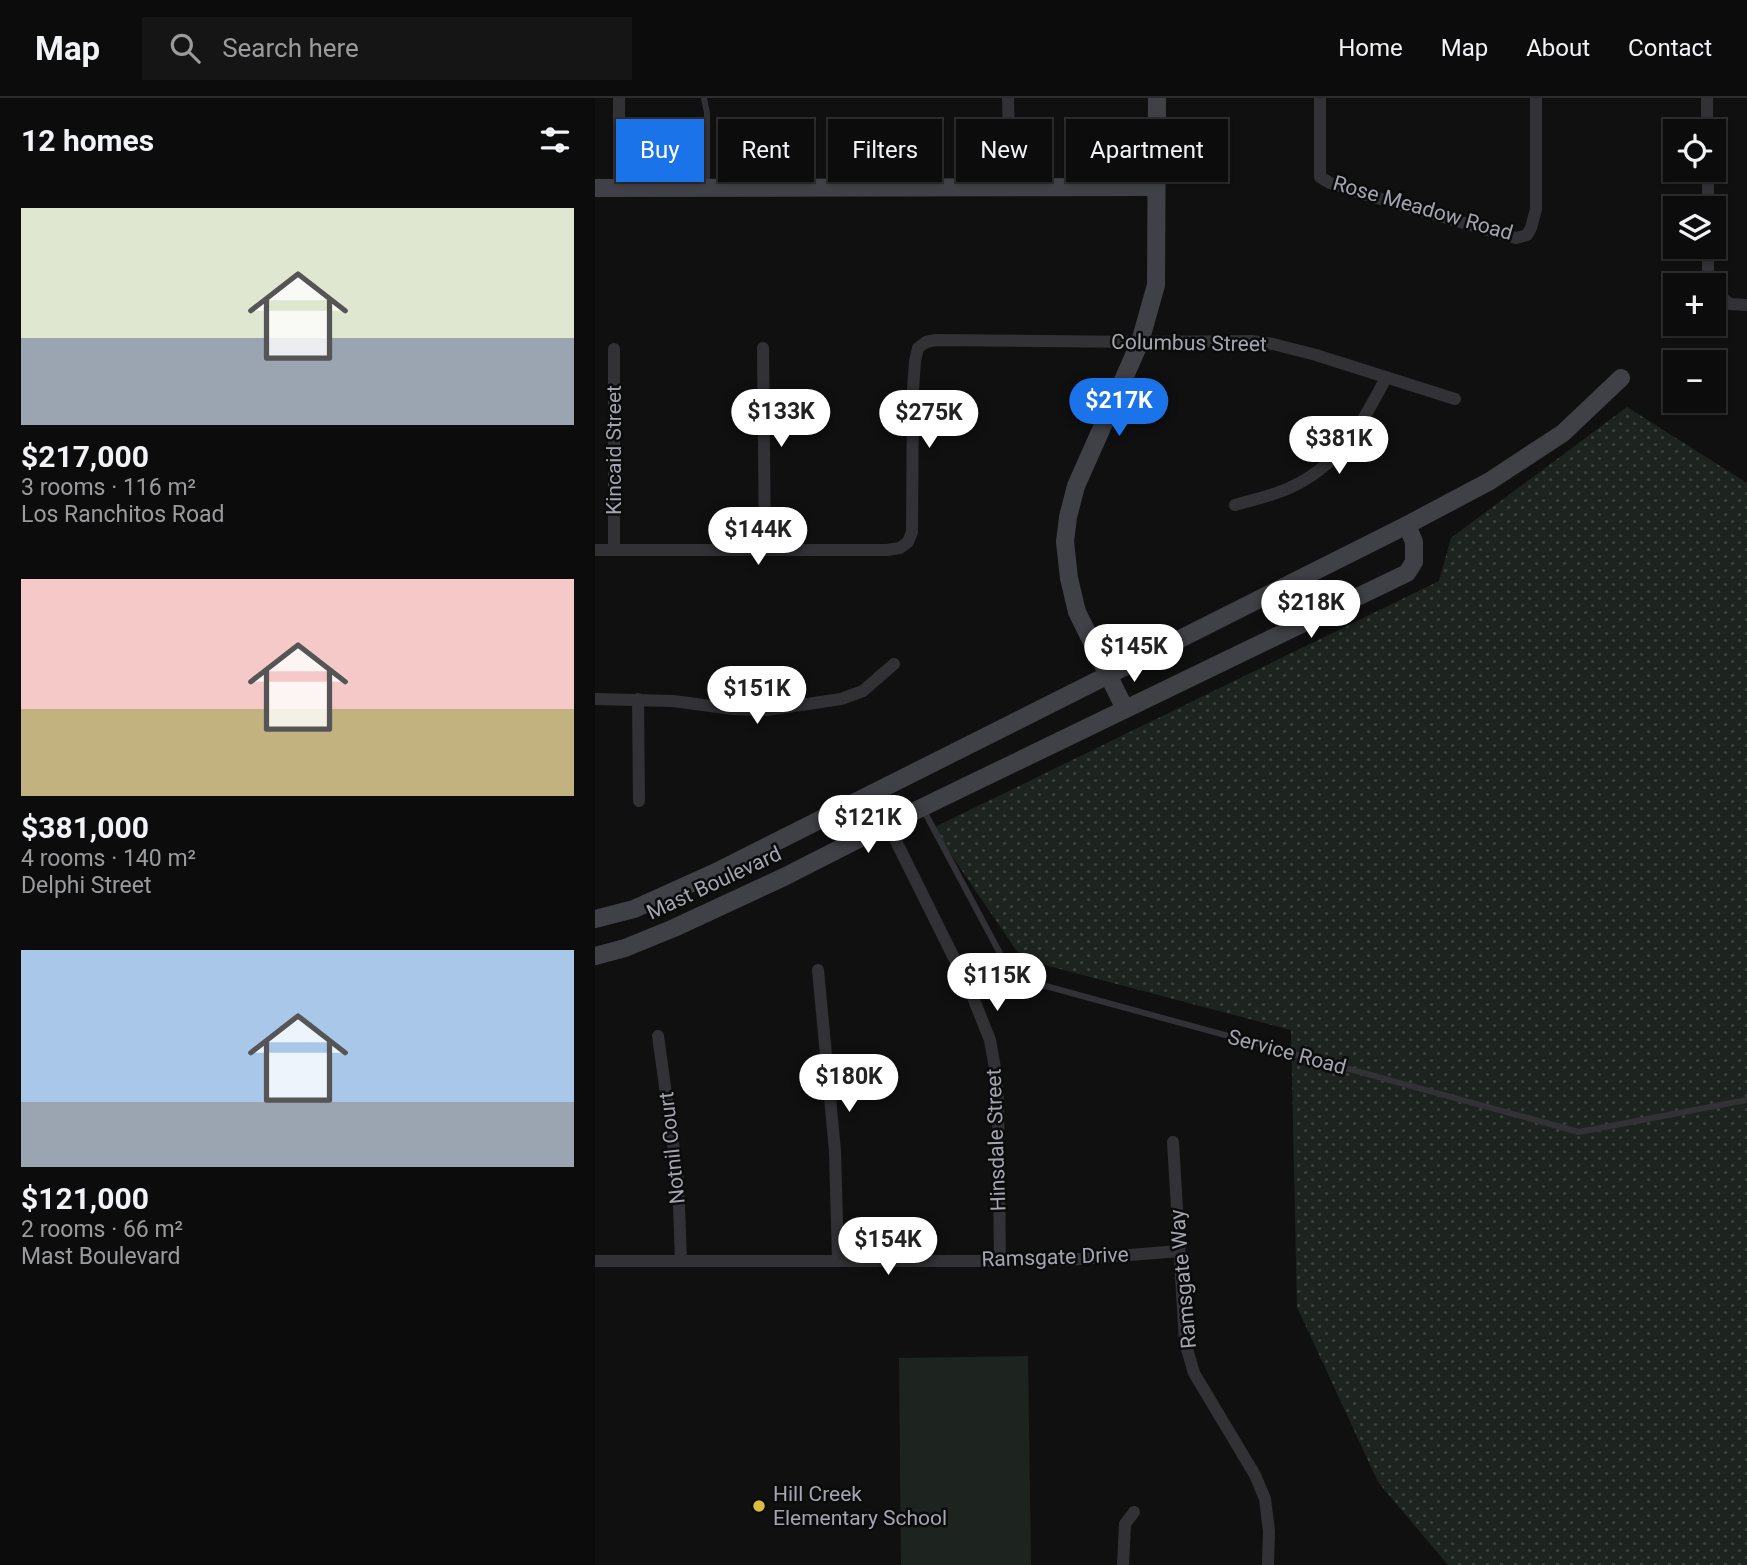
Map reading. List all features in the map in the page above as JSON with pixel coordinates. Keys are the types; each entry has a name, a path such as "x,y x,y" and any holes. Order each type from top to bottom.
{"street":[{"path":"619,98 619,188"},
{"path":"1008,98 1010,187"},
{"path":"1125,709 1077,611 1065,551 1067,521 1076,486 1139,342 1156,285 1157,98"},
{"name":"Rose Meadow Road","path":"1320,98 1320,177 1367,195 1516,238 1527,235 1536,209 1536,98"},
{"path":"1707,98 1707,119"},
{"path":"595,188 1156,187"},
{"path":"1726,301 1747,305"},
{"name":"Columbus Street","path":"765,550 887,550 899,548 908,542 912,532 915,361 918,348 926,342 1252,341 1316,355 1455,399"},
{"path":"595,550 765,550 763,348"},
{"name":"Kincaid Street","path":"614,349 614,550"},
{"path":"1235,505 1289,488 1329,463 1360,427 1387,378"},
{"name":"Mast Boulevard","path":"595,919 634,909 716,872 1407,525 1490,481 1563,433 1621,378"},
{"name":"Mast Boulevard","path":"595,956 625,948 674,928 784,877 922,807 1407,573 1414,562 1414,542 1407,525"},
{"path":"595,699 673,701 733,709 767,710 841,699 863,691 894,664"},
{"path":"638,699 639,801"},
{"name":"Hinsdale Street","path":"873,794 970,990 990,1040 998,1104 1000,1261"},
{"path":"818,970 835,1151 838,1260"},
{"name":"Notnil Court","path":"658,1035 678,1180 681,1261"},
{"name":"Ramsgate Way","path":"1173,1142 1185,1342 1194,1373 1255,1475 1265,1499 1269,1531 1268,1565"},
{"name":"Ramsgate Drive","path":"595,1261 1000,1261 1179,1251"},
{"path":"1123,1565 1125,1524 1134,1511"}],"lane":[{"path":"704,98 707,113 707,188"},
{"name":"Service Road","path":"922,807 1002,957 1010,966 1042,985 1579,1132 1747,1100"}],"shaded area":[{"path":"1627,407 1747,483 1747,1565 1448,1565 1378,1482 1297,1307 1291,1030 1022,959 933,828 1439,581 1451,538"},
{"path":"1028,1356 1031,1565 901,1565 899,1358"}],"place":[{"name":"Hill Creek Elementary School","path":"759,1506"}]}
